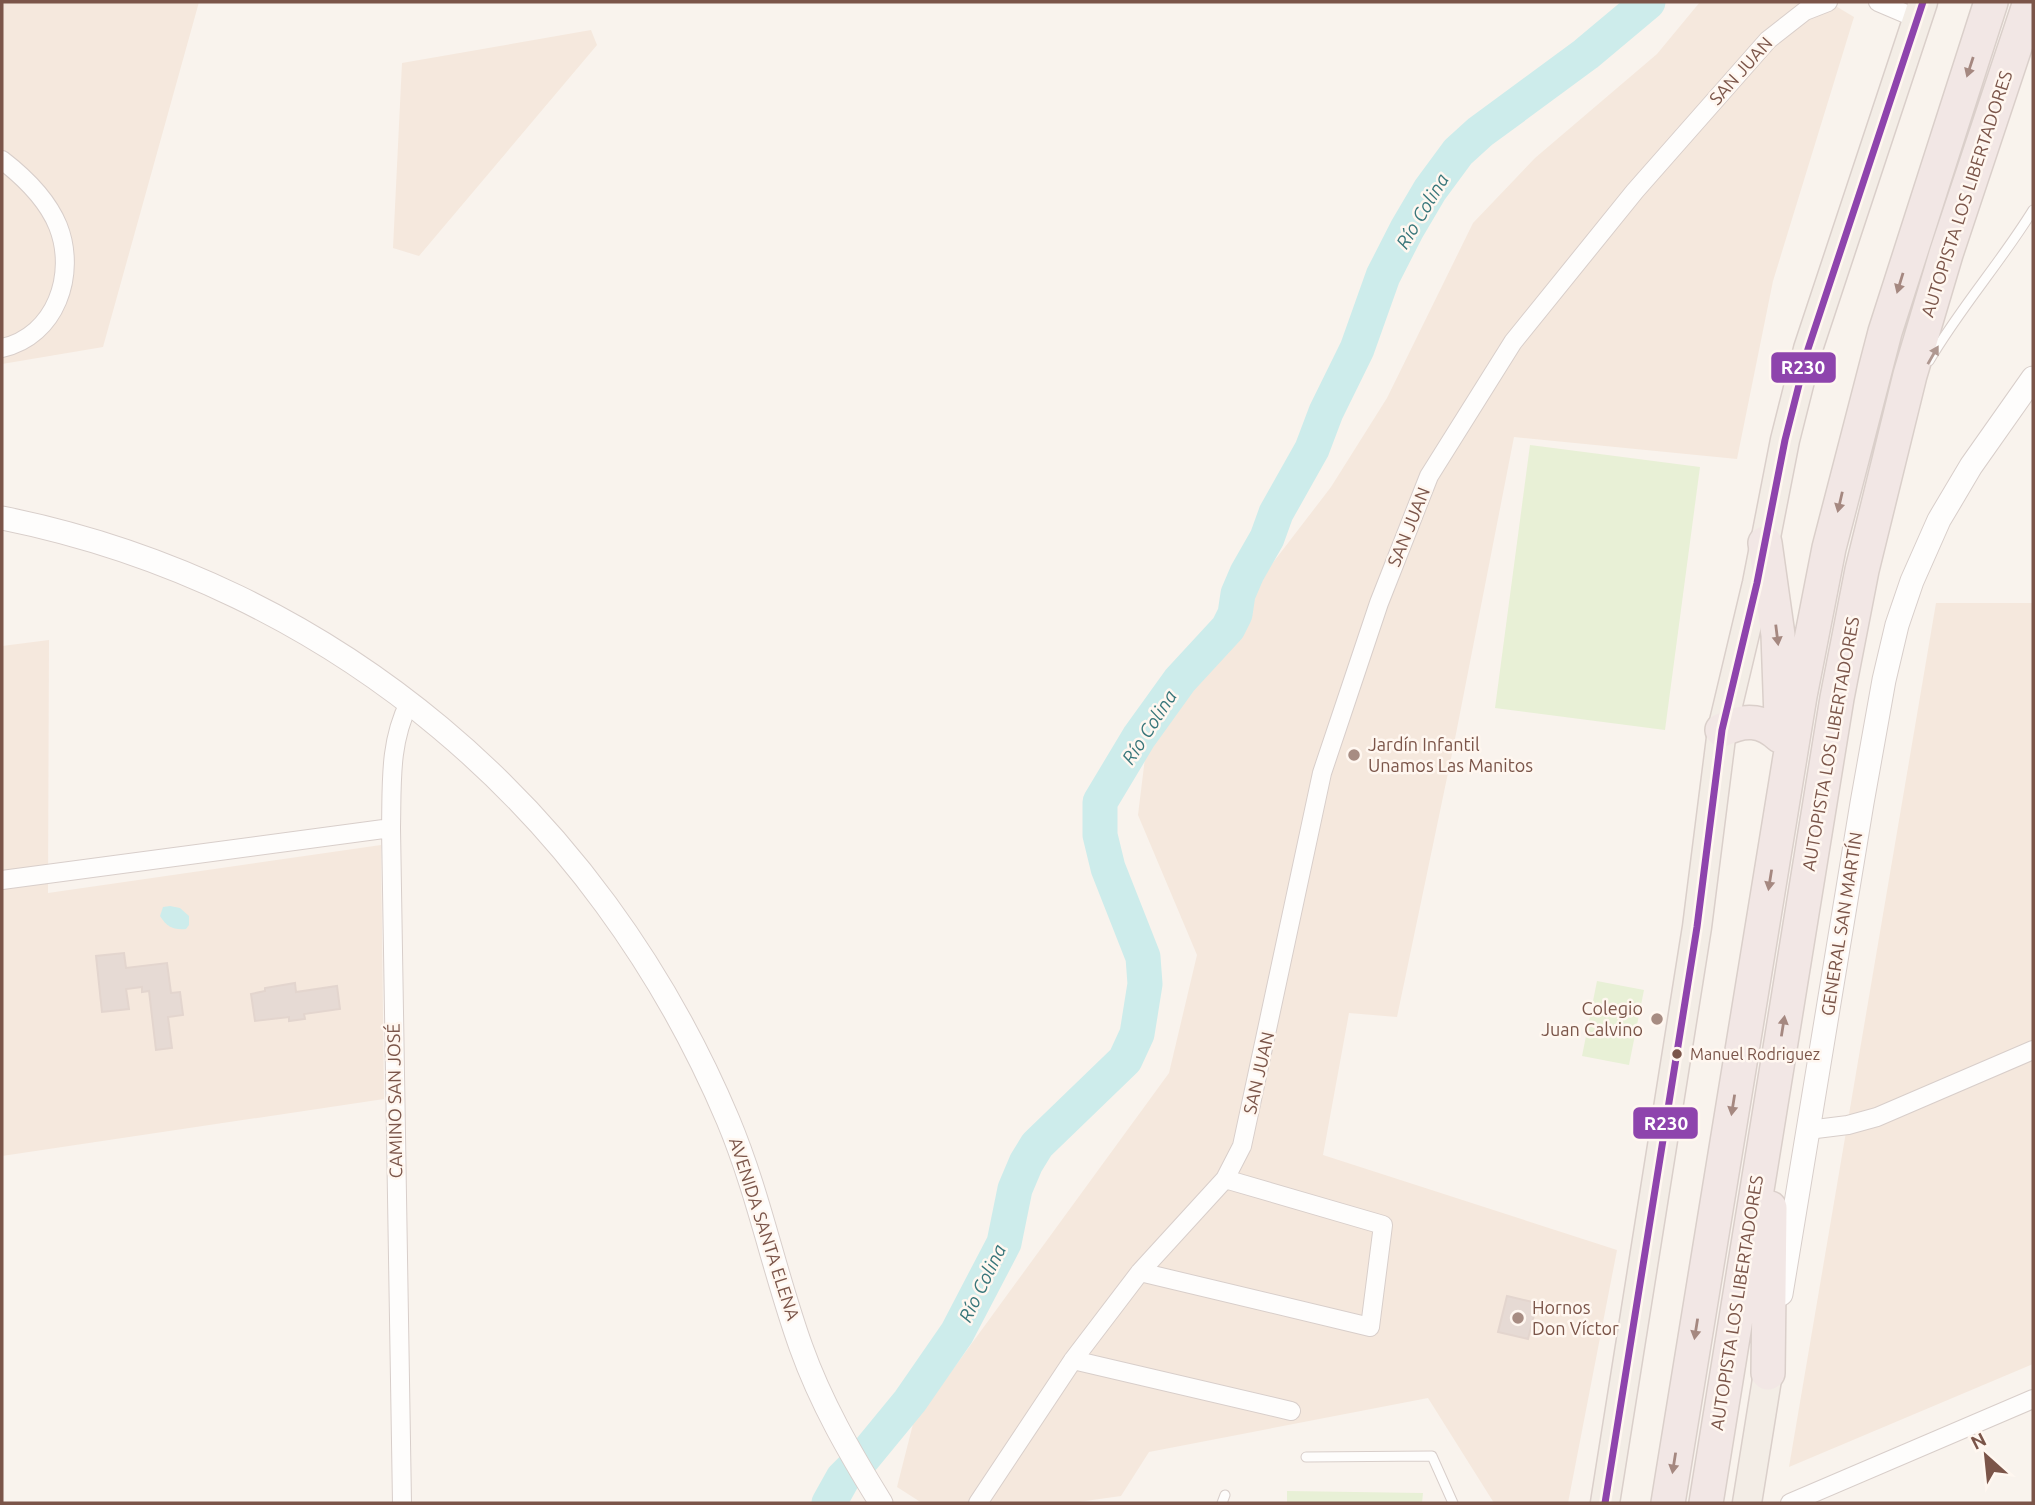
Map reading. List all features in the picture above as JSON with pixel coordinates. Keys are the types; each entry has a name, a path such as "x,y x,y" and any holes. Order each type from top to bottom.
{"highway":[{"name":"AUTOPISTA LOS LIBERTADORES","path":"1668,1503 1812,631 1848,466 1889,318 1991,2"},
{"name":"AUTOPISTA LOS LIBERTADORES","path":"1706,1503 1771,1093 1846,649 1862,570 1894,439 1939,277 2030,2"},
{"path":"1765,543 1779,656 1781,813"},
{"path":"1722,730 1734,724 1753,722 1768,726 1780,736"},
{"path":"1768,1373 1771,1093"}],"main road":[{"path":"1605,1503 1697,927 1722,730 1765,543 1785,440 1808,349 1921,10"},
{"name":"GENERAL SAN MARTÍN","path":"1747,1503 1768,1373"}],"street":[{"name":"SAN JUAN","path":"978,1503 1073,1360 1140,1272 1225,1180 1242,1146 1322,772 1379,603 1429,476 1513,342 1635,191 1768,40 1805,11 1828,2"},
{"path":"1878,2 1921,10"},
{"path":"2,160 31,187 52,214 61,236 65,264 59,300 48,319 30,336 2,348"},
{"name":"GENERAL SAN MARTÍN","path":"1768,1373 1862,803 1884,680 1897,625 1912,581 1939,520 1971,466 2033,378"},
{"name":"AVENIDA SANTA ELENA","path":"2,519 83,538 132,553 199,580 315,638 384,682 494,776 552,835 604,900 659,982 696,1051 744,1158 801,1347 831,1417 881,1503"},
{"name":"CAMINO SAN JOSÉ","path":"402,1503 391,828 394,748 401,720 409,703"},
{"path":"2,880 391,828"},
{"path":"1808,1130 1848,1125 1877,1117 2033,1050"},
{"path":"1140,1272 1370,1327 1383,1225 1225,1180"},
{"path":"1073,1360 1291,1411"},
{"path":"1790,1503 2033,1399"}],"lane":[{"path":"1923,372 1941,340 2009,248 2033,210"},
{"path":"1894,439 1918,383"},
{"path":"1306,1457 1432,1456 1453,1503"}],"shaded area":[{"path":"2,2 199,2 103,347 2,364"},
{"path":"1700,2 1829,2 1854,17 1773,281 1737,459 1514,437 1397,1017 1349,1013 1323,1155 1617,1250 1568,1503 1494,1503 1428,1398 1149,1452 1121,1496 1071,1503 922,1503 897,1487 913,1424 1169,1073 1197,955 1138,815 1145,758 1225,625 1331,487 1387,398 1473,223 1535,158 1657,54"},
{"path":"591,30 597,45 419,256 393,248 402,63"},
{"path":"1936,603 2033,603 2033,1364 1789,1467"},
{"path":"49,640 48,893 381,845 384,1099 2,1156 2,646"}],"green space":[{"path":"1530,445 1700,467 1665,730 1495,708"},
{"path":"1597,981 1644,990 1629,1065 1582,1056"},
{"path":"1287,1491 1423,1493 1422,1503 1287,1503"}],"water":[{"path":"163,907 180,908 189,916 186,929 171,927 160,916"}],"building":[{"path":"124,953 126,968 167,963 171,993 180,992 183,1015 168,1017 172,1048 156,1050 149,991 142,992 142,987 126,989 129,1009 102,1012 96,956"},
{"path":"295,983 296,992 337,986 340,1009 304,1014 305,1019 289,1021 289,1017 255,1021 251,994 265,991 265,988"},
{"name":"Hornos Don Víctor","path":"1507,1296 1537,1303 1528,1339 1498,1332"}],"waterway":[{"name":"Río Colina","path":"829,1503 843,1478 910,1401 957,1333 1004,1243 1015,1189 1037,1145 1125,1060 1137,1034 1145,984 1143,957 1108,868 1100,835 1100,802 1139,737 1180,680 1228,628 1247,573 1267,538 1276,513 1312,449 1326,412 1357,349 1383,276 1407,229 1430,190 1458,152 1480,132 1586,54 1648,2"}],"transit line":[{"name":"R230","path":"1605,1503 1697,927 1722,730 1757,583 1785,440 1808,349 1923,2"}],"place":[{"name":"Jardín Infantil Unamos Las Manitos","path":"1354,755"},
{"name":"Colegio Juan Calvino","path":"1657,1019"},
{"name":"Manuel Rodriguez","path":"1677,1054"},
{"name":"Hornos Don Víctor","path":"1518,1318"}]}
